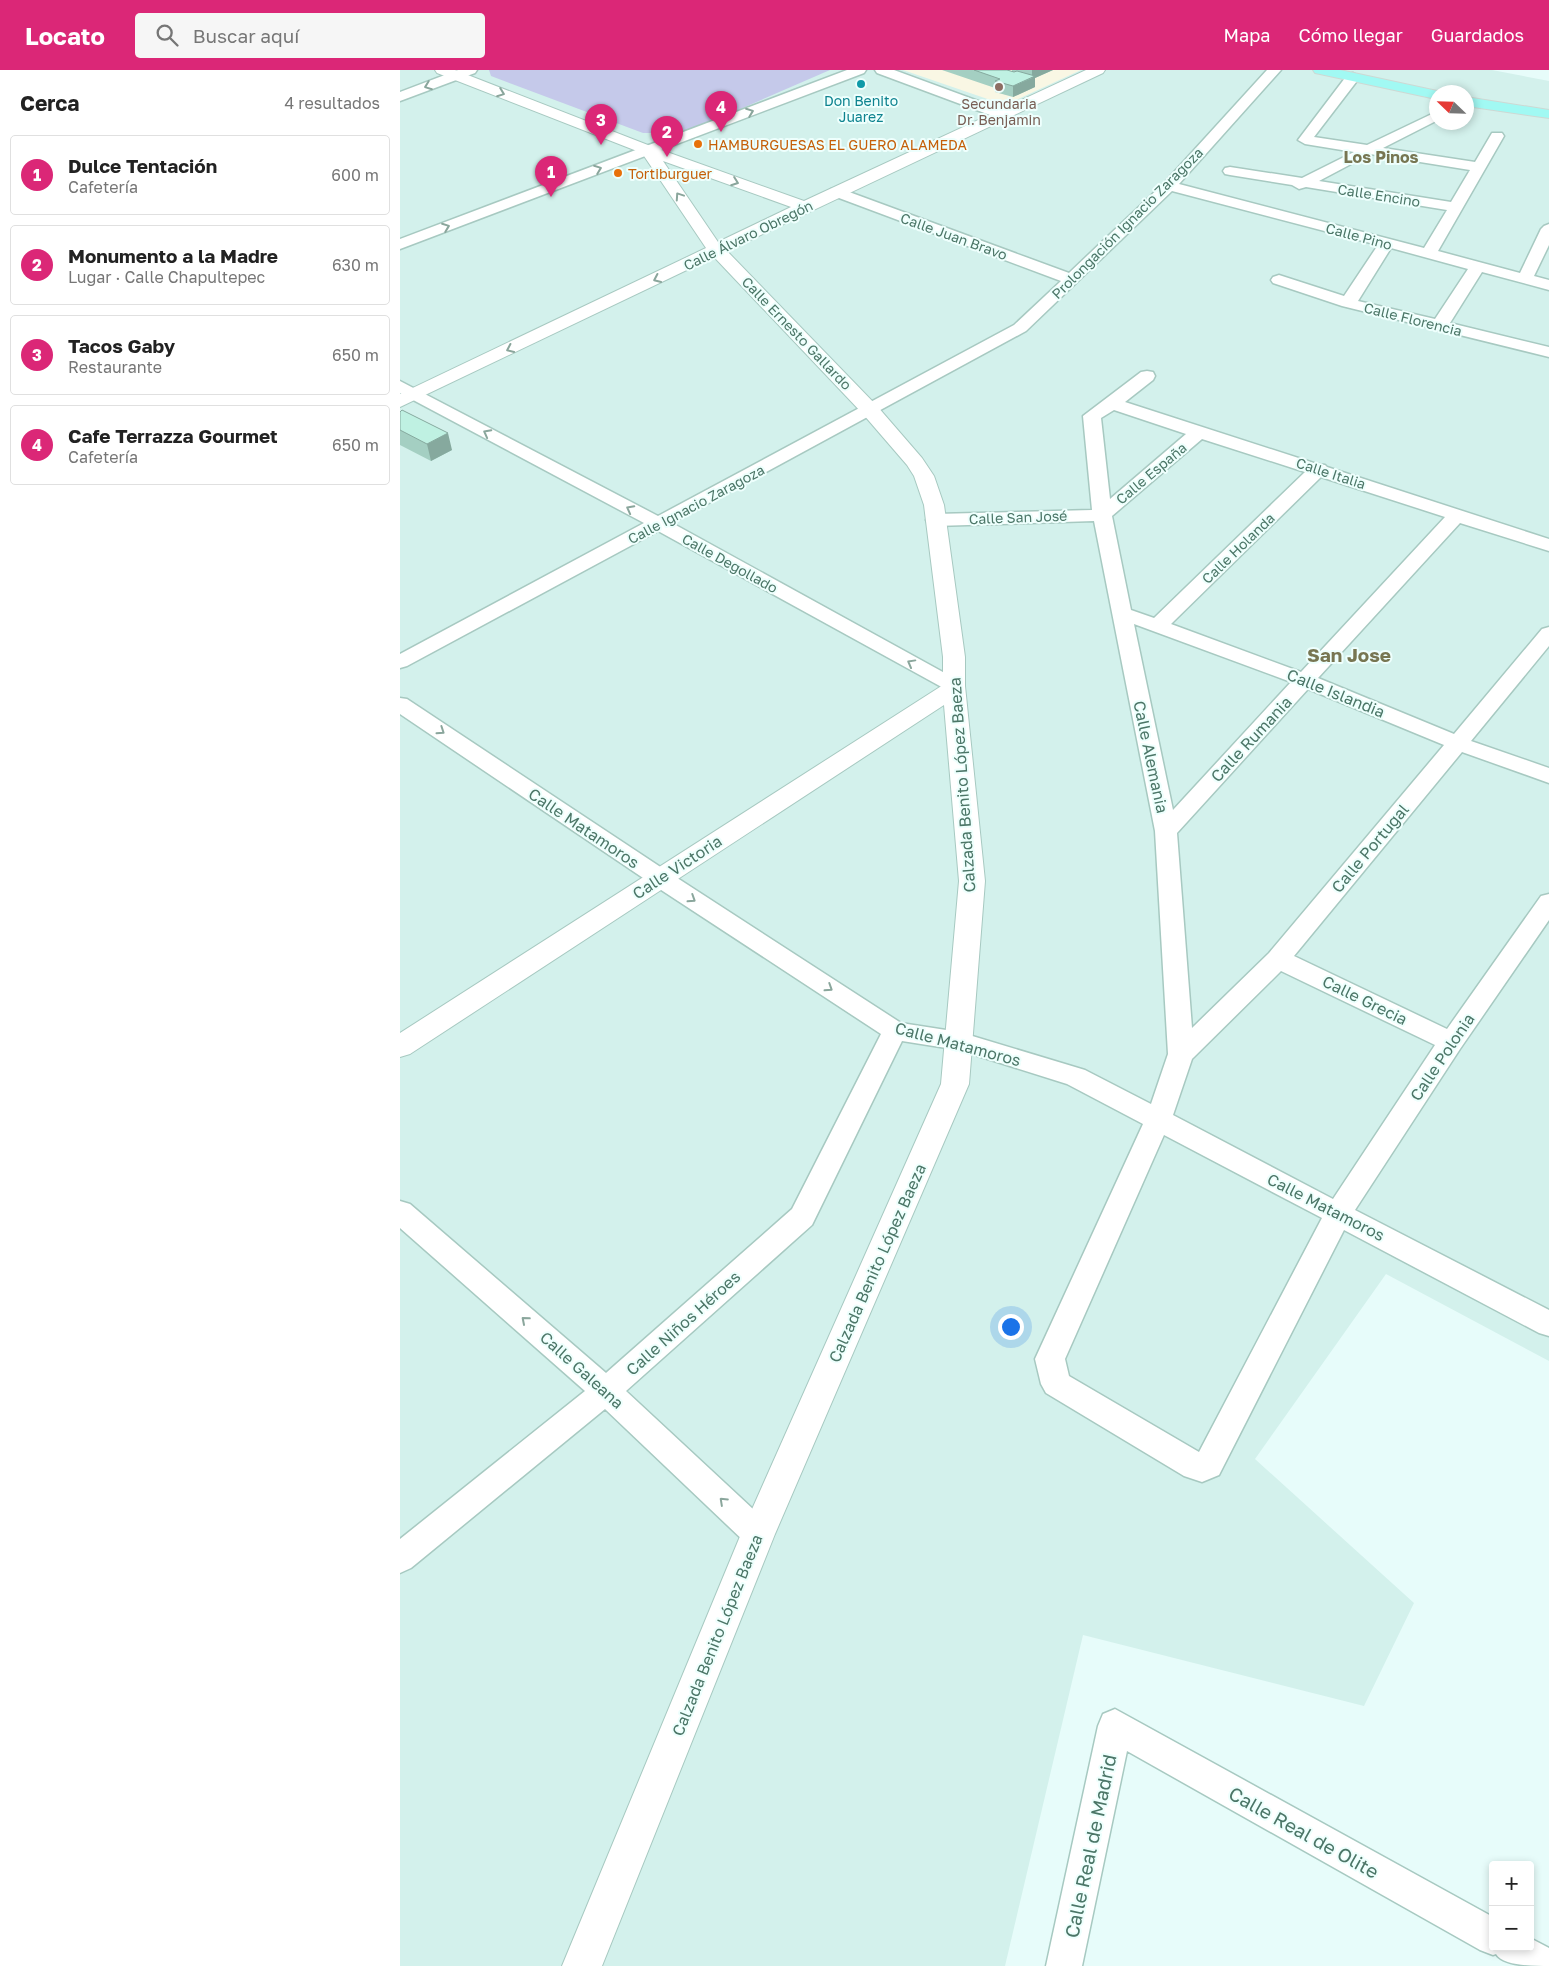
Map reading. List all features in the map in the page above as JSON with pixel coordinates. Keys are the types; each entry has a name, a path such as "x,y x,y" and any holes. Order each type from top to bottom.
{"main road":[{"path":"1320,70 1352,73 1429,90"},
{"path":"1474,95 1549,107"},
{"path":"1474,102 1549,114"}],"street":[{"path":"400,244 859,70"},
{"path":"882,70 1003,115"},
{"name":"Calle Álvaro Obregón","path":"405,394 717,250 836,192 1098,70"},
{"name":"Prolongación Ignacio Zaragoza","path":"991,344 1020,328 1169,186 1274,70"},
{"path":"400,97 456,72 648,150 806,207"},
{"path":"1352,73 1305,140 1477,167"},
{"path":"1258,209 1303,183 1429,120"},
{"path":"1428,253 1497,136"},
{"name":"Calle Ernesto Gallardo","path":"648,150 711,244 870,410 915,462 924,476 934,504 935,520"},
{"name":"Calle Encino","path":"1230,171 1456,207"},
{"name":"Calle Pino","path":"1169,186 1549,285"},
{"name":"Calle Juan Bravo","path":"836,192 1071,280"},
{"path":"1525,278 1549,229"},
{"path":"1348,303 1387,243"},
{"path":"1440,325 1478,266"},
{"name":"Calle Florencia","path":"1279,280 1348,303 1440,325 1545,346"},
{"name":"Calle Ignacio Zaragoza","path":"400,662 991,344"},
{"path":"1112,404 1147,376"},
{"name":"Calle Degollado","path":"405,394 658,524 954,687"},
{"name":"Calle Italia","path":"1112,404 1549,545"},
{"name":"Calle Alemania","path":"1112,404 1092,416 1102,515 1166,832 1182,1054 1158,1120"},
{"name":"Calle España","path":"1102,515 1200,431"},
{"name":"Calle Holanda","path":"1157,626 1318,470"},
{"name":"Calle San José","path":"935,520 1102,515"},
{"name":"Calle Rumania","path":"1166,832 1457,515"},
{"name":"Calzada Benito López Baeza","path":"582,1966 758,1534 955,1084 972,881 954,687 954,657 935,520"},
{"name":"Calle Islandia","path":"1122,613 1305,680 1456,743 1549,776"},
{"name":"Calle Portugal","path":"1182,1054 1278,959 1549,633"},
{"name":"Calle Victoria","path":"400,1047 954,687"},
{"name":"Calle Matamoros","path":"400,704 660,878 895,1031 960,1041 1076,1077 1549,1324"},
{"name":"Calle Polonia","path":"1158,1120 1050,1359 1056,1384 1194,1466 1202,1468 1208,1465 1338,1214 1452,1042 1549,902"},
{"name":"Calle Grecia","path":"1278,959 1452,1042"},
{"name":"Calle Niños Héroes","path":"400,1558 606,1391 802,1217 895,1031"},
{"name":"Calle Galeana","path":"400,1212 606,1391 758,1534"},
{"name":"Calle Real de Olite","path":"1115,1726 1489,1935"},
{"name":"Calle Real de Madrid","path":"1064,1966 1115,1726"},
{"path":"1519,1951 1545,1966"}],"shaded area":[{"path":"400,70 1492,70 1549,81 1549,1361 1386,1274 1255,1459 1414,1603 1364,1706 1083,1635 1005,1966 400,1966"},
{"path":"489,70 830,70 685,133 643,133 491,76"},
{"name":"Secundaria Dr. Benjamin","path":"903,70 1081,70 1005,105"}],"building":[{"path":"974,70 1007,70 1035,76 1013,86 995,81 1000,79"},
{"path":"402,410 448,433 427,444 400,430 400,412"}],"place":[{"name":"Don Benito Juarez","path":"861,84"},
{"name":"Secundaria Dr. Benjamin","path":"999,87"},
{"name":"Cafe Terrazza Gourmet","path":"721,132"},
{"name":"HAMBURGUESAS EL GUERO ALAMEDA","path":"698,144"},
{"name":"Tacos Gaby","path":"601,145"},
{"name":"Monumento a la Madre","path":"667,157"},
{"name":"Tortiburguer","path":"618,173"},
{"name":"Dulce Tentación","path":"551,197"}],"district":[{"name":"Los Pinos","path":"1381,157"},
{"name":"San Jose","path":"1349,654"}]}
